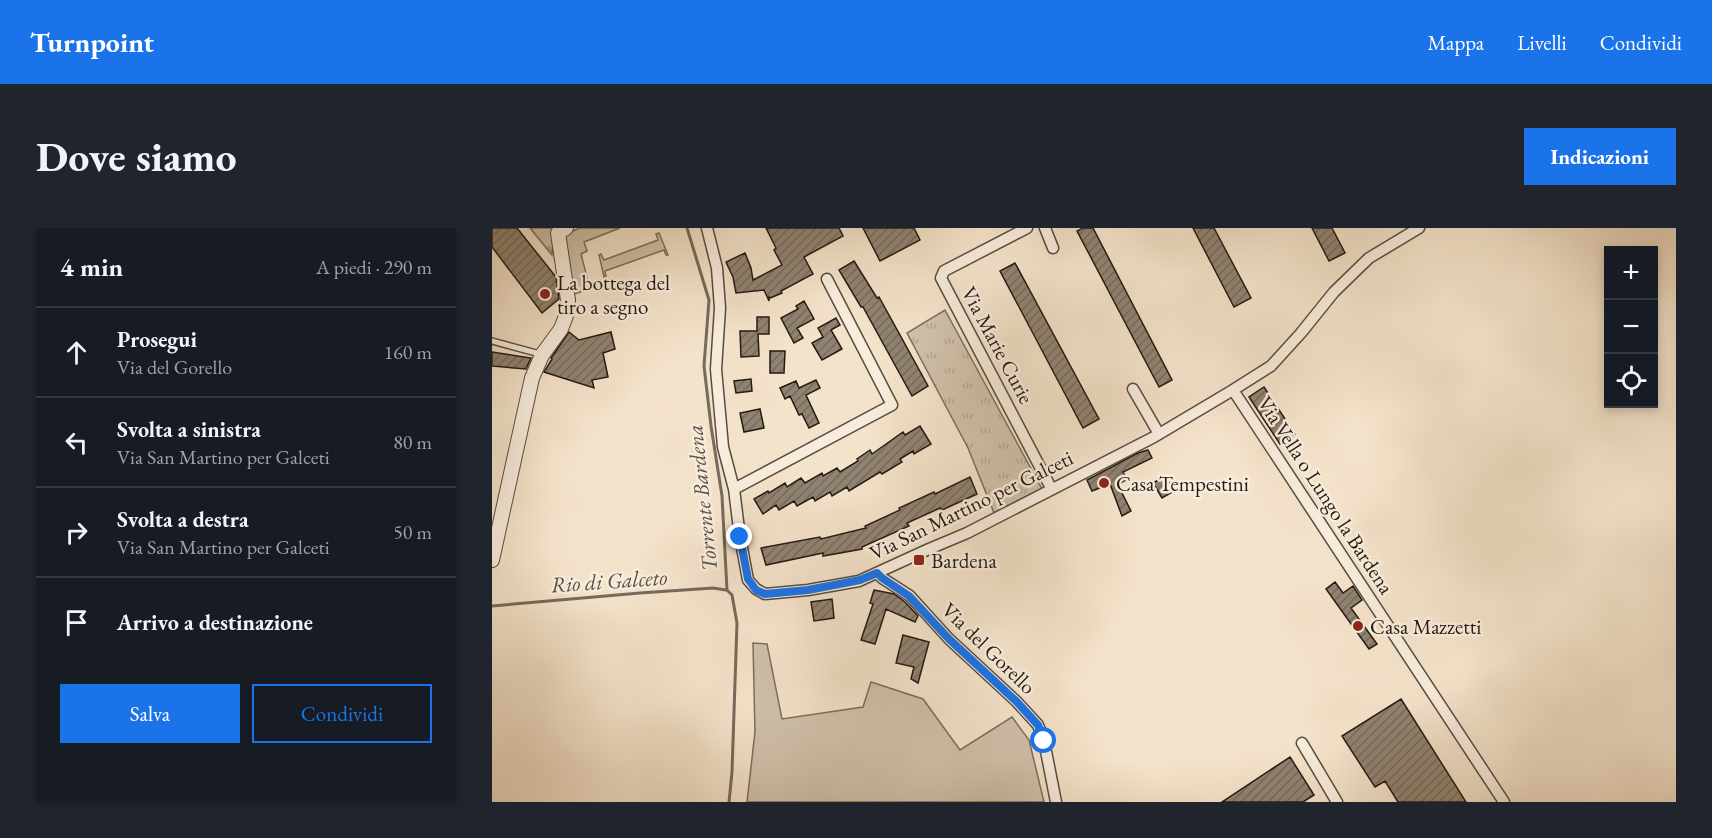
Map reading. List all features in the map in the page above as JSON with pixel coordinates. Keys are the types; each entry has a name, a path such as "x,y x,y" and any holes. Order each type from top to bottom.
{"street":[{"path":"492,561 532,378 542,355 561,329 567,314 568,300 558,233 566,228"},
{"name":"Via San Martino per Galceti","path":"707,228 717,268 720,308 716,369 723,447 734,489 748,579 756,590 765,594 860,580 967,533 1159,434 1271,366 1334,292 1369,258 1419,228"},
{"name":"Via Marie Curie","path":"1027,228 944,271 941,278 1051,489"},
{"path":"1045,228 1053,248"},
{"path":"734,489 892,405 827,279"},
{"path":"1133,389 1159,434"},
{"name":"Via Vella o Lungo la Bardena","path":"1233,390 1504,802"},
{"name":"Via del Gorello","path":"877,573 909,596 949,639 1016,701 1038,725 1044,741 1056,802"},
{"path":"1302,742 1333,800"}],"lane":[{"path":"492,341 542,355"}],"green space":[{"path":"530,228 554,228 552,255"},
{"path":"580,228 620,228 584,242 587,251 581,254 589,285 596,284 596,287 574,294 565,237"},
{"path":"659,233 668,255 664,250 605,271 606,276 604,277 599,255 601,254 604,260 658,240 656,234"},
{"path":"945,310 1042,489 994,513 968,448 907,333"},
{"path":"753,643 767,644 782,719 863,707 871,682 923,699 960,750 1012,717 1029,740 1044,802 747,802 755,732"}],"building":[{"path":"492,228 517,228 556,277 559,299 542,313 492,247"},
{"path":"766,228 839,228 843,236 804,257 813,274 781,291 782,293 769,297 769,301 764,290 736,293 733,277 726,262 745,253 753,280 782,265"},
{"path":"863,228 914,228 920,240 880,261"},
{"path":"1083,228 1093,228 1172,380 1159,387 1077,231"},
{"path":"1193,228 1214,228 1251,298 1234,307"},
{"path":"1312,228 1332,228 1345,253 1329,261"},
{"path":"854,261 877,298 879,297 928,386 912,396 863,307 839,270"},
{"path":"1015,263 1099,419 1083,428 1000,271"},
{"path":"804,301 814,319 797,328 803,338 794,343 781,318 798,309 796,306"},
{"path":"757,317 769,317 769,334 758,334 759,356 741,357 740,331 757,331"},
{"path":"836,318 840,325 831,330 842,349 822,360 812,343 823,337 818,328"},
{"path":"569,332 579,340 611,332 615,349 603,353 608,377 592,380 594,388 544,372"},
{"path":"770,351 785,351 784,373 770,373"},
{"path":"492,352 531,358 526,369 492,366"},
{"path":"751,379 752,391 736,393 734,381"},
{"path":"816,380 820,388 806,395 819,423 809,428 802,414 799,415 790,396 785,399 780,388 796,381 799,388"},
{"path":"1264,387 1295,434 1280,444 1249,397"},
{"path":"760,409 764,428 744,432 740,413"},
{"path":"920,426 931,444 914,454 913,451 900,459 902,462 849,491 847,487 832,496 830,492 815,501 813,497 797,506 794,501 779,510 776,505 763,514 754,499 785,483 787,487 801,478 805,483 822,473 823,476 837,468 840,472 870,450 872,454 903,432 905,435"},
{"name":"Casa Tempestini","path":"1148,450 1152,458 1123,472 1127,479 1118,485 1131,511 1122,516 1110,484 1092,491 1087,480"},
{"path":"1165,476 1174,491 1162,498 1153,483"},
{"path":"970,477 977,494 907,523 909,526 862,549 823,556 823,553 766,565 761,548 820,537 821,539 866,528 865,526 900,510 899,508"},
{"name":"Casa Mazzetti","path":"1335,582 1343,593 1353,586 1362,600 1351,608 1377,644 1369,649 1326,589"},
{"path":"874,590 894,594 918,616 915,622 886,609 875,644 861,640 873,604 870,603"},
{"path":"832,599 834,618 814,621 811,602"},
{"path":"903,635 929,642 918,683 911,679 914,667 896,663"},
{"path":"1401,699 1466,802 1398,802 1385,781 1375,787 1342,736"},
{"path":"1290,757 1314,795 1303,802 1222,802"}],"waterway":[{"name":"Torrente Bardena","path":"687,228 709,300 704,366 722,496 727,590 732,595 737,623 729,802"},
{"name":"Rio di Galceto","path":"492,606 713,588 726,590"}],"place":[{"name":"La bottega del tiro a segno","path":"545,294"},
{"name":"Casa Tempestini","path":"1104,483"},
{"name":"Bardena","path":"919,560"},
{"name":"Casa Mazzetti","path":"1358,626"}],"route":[{"path":"740,537 748,579 756,590 765,594 808,590 860,580 877,573 909,596 949,639 1029,714 1038,725 1044,741"}]}
